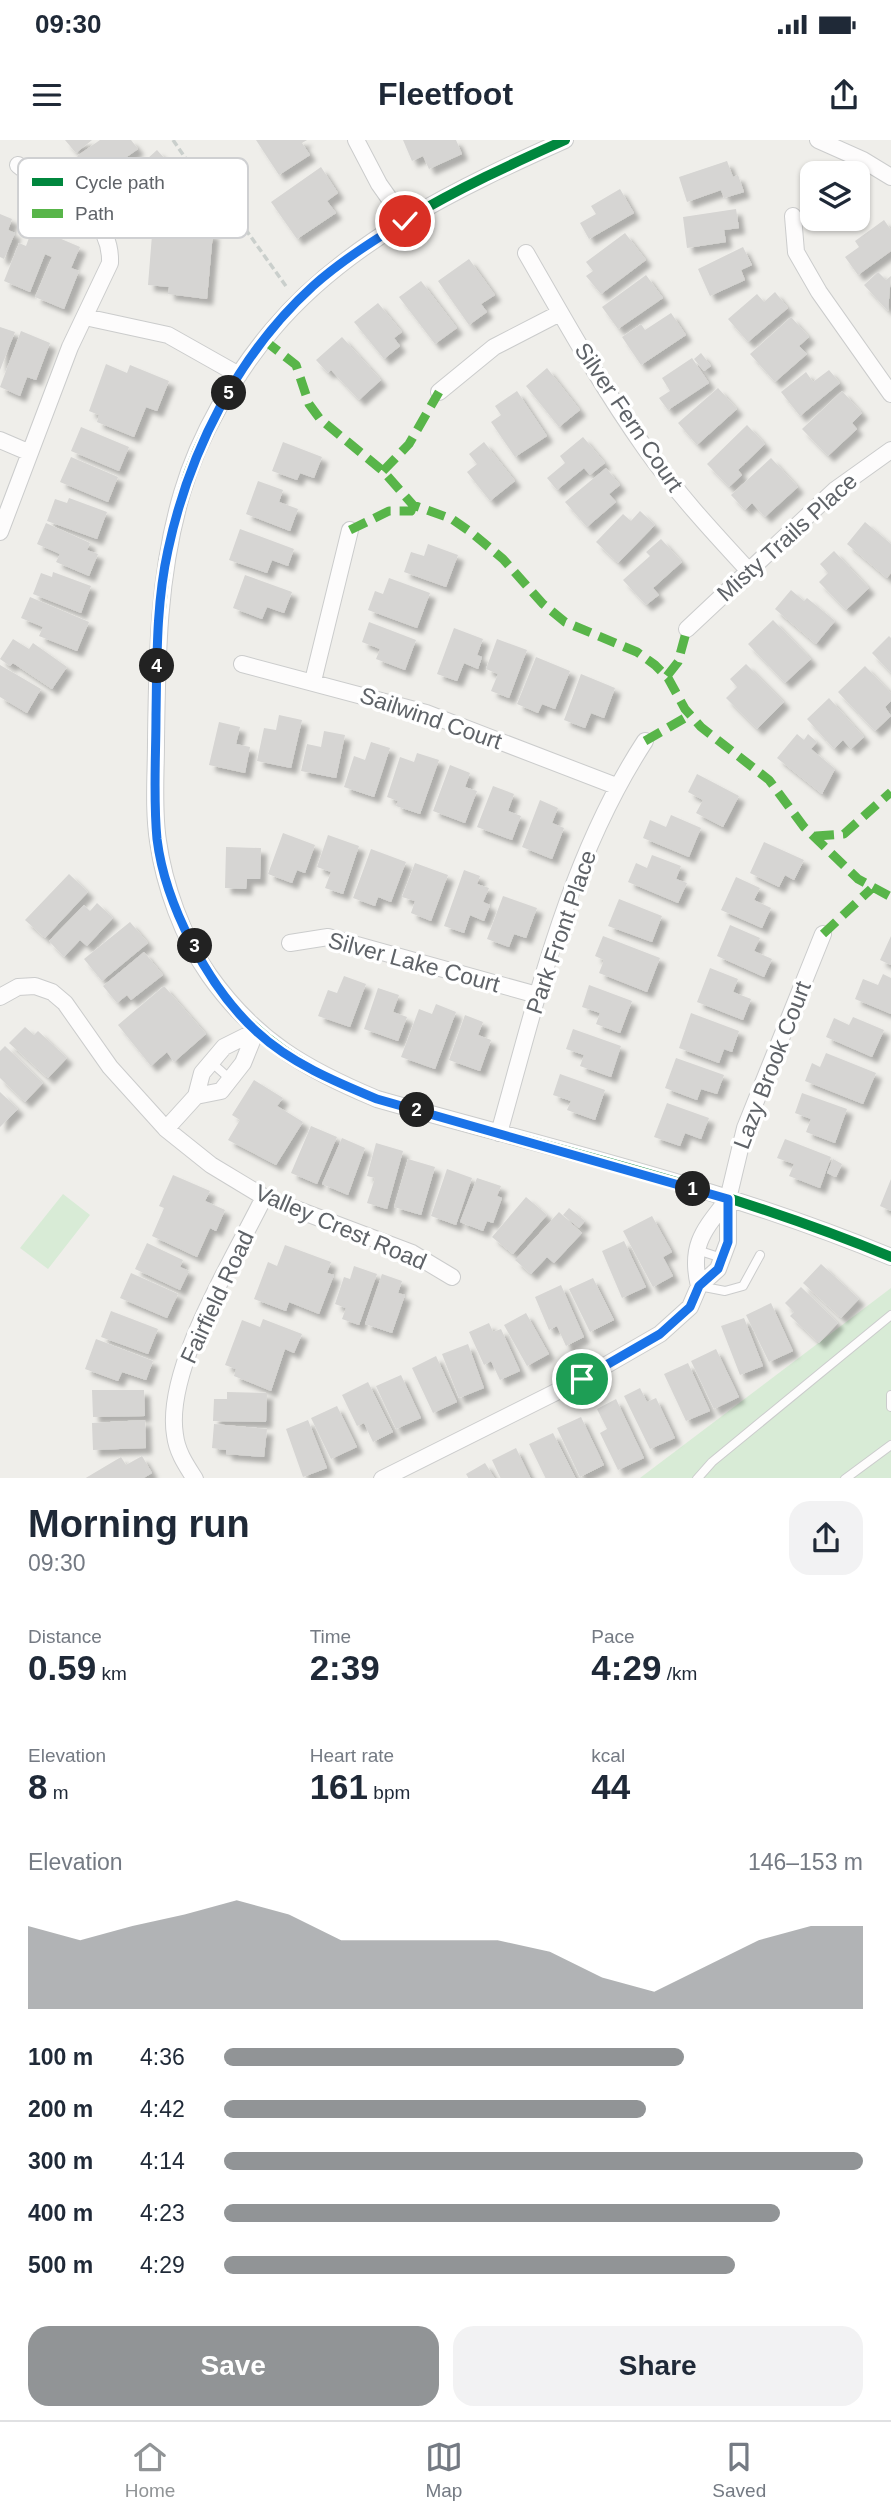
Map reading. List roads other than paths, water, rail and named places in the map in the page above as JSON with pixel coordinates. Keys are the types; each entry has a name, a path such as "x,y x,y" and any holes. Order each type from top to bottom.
{"street":[{"path":"356,140 379,184 405,221"},
{"path":"565,140 506,166 356,251 300,300 272,329 239,375 208,431 183,490 167,552 158,615 157,840 178,913 208,973 256,1031 331,1080 377,1099 728,1199 834,1233 891,1257"},
{"path":"818,140 863,160 891,177"},
{"path":"793,216 796,252 819,292 891,394"},
{"path":"0,532 28,452 110,263 107,238"},
{"name":"Silver Fern Court","path":"526,253 560,313 646,449 691,508 748,570"},
{"path":"439,392 494,348 560,313"},
{"path":"85,317 168,335 239,375"},
{"path":"0,440 28,452"},
{"name":"Misty Trails Place","path":"687,629 835,490 891,450"},
{"path":"313,681 351,530"},
{"name":"Sailwind Court","path":"242,664 426,713 616,786"},
{"name":"Park Front Place","path":"499,1133 537,995 566,905 616,786 645,741"},
{"name":"Lazy Brook Court","path":"728,1199 745,1128 823,934"},
{"name":"Silver Lake Court","path":"290,943 328,937 537,995"},
{"name":"Valley Crest Road","path":"0,997 18,987 35,986 52,992 65,1003 110,1067 166,1129 211,1165 264,1197 412,1253 452,1277"},
{"path":"166,1129 196,1096 202,1073 223,1047 256,1031"},
{"path":"196,1096 221,1091 243,1063 256,1031"},
{"name":"Fairfield Road","path":"194,1478 181,1458 175,1436 174,1421 181,1378 192,1342 264,1197"},
{"path":"699,1286 694,1262 702,1234 728,1199"},
{"path":"384,1478 582,1379 660,1334 690,1307 699,1286 718,1269 728,1242 728,1199"}],"lane":[{"path":"211,1062 230,1079"},
{"path":"697,1250 722,1258"},
{"path":"699,1286 725,1291 743,1286 760,1255"},
{"path":"698,1478 712,1462 891,1315"},
{"path":"891,1395 891,1407"},
{"path":"846,1478 891,1445"}]}
